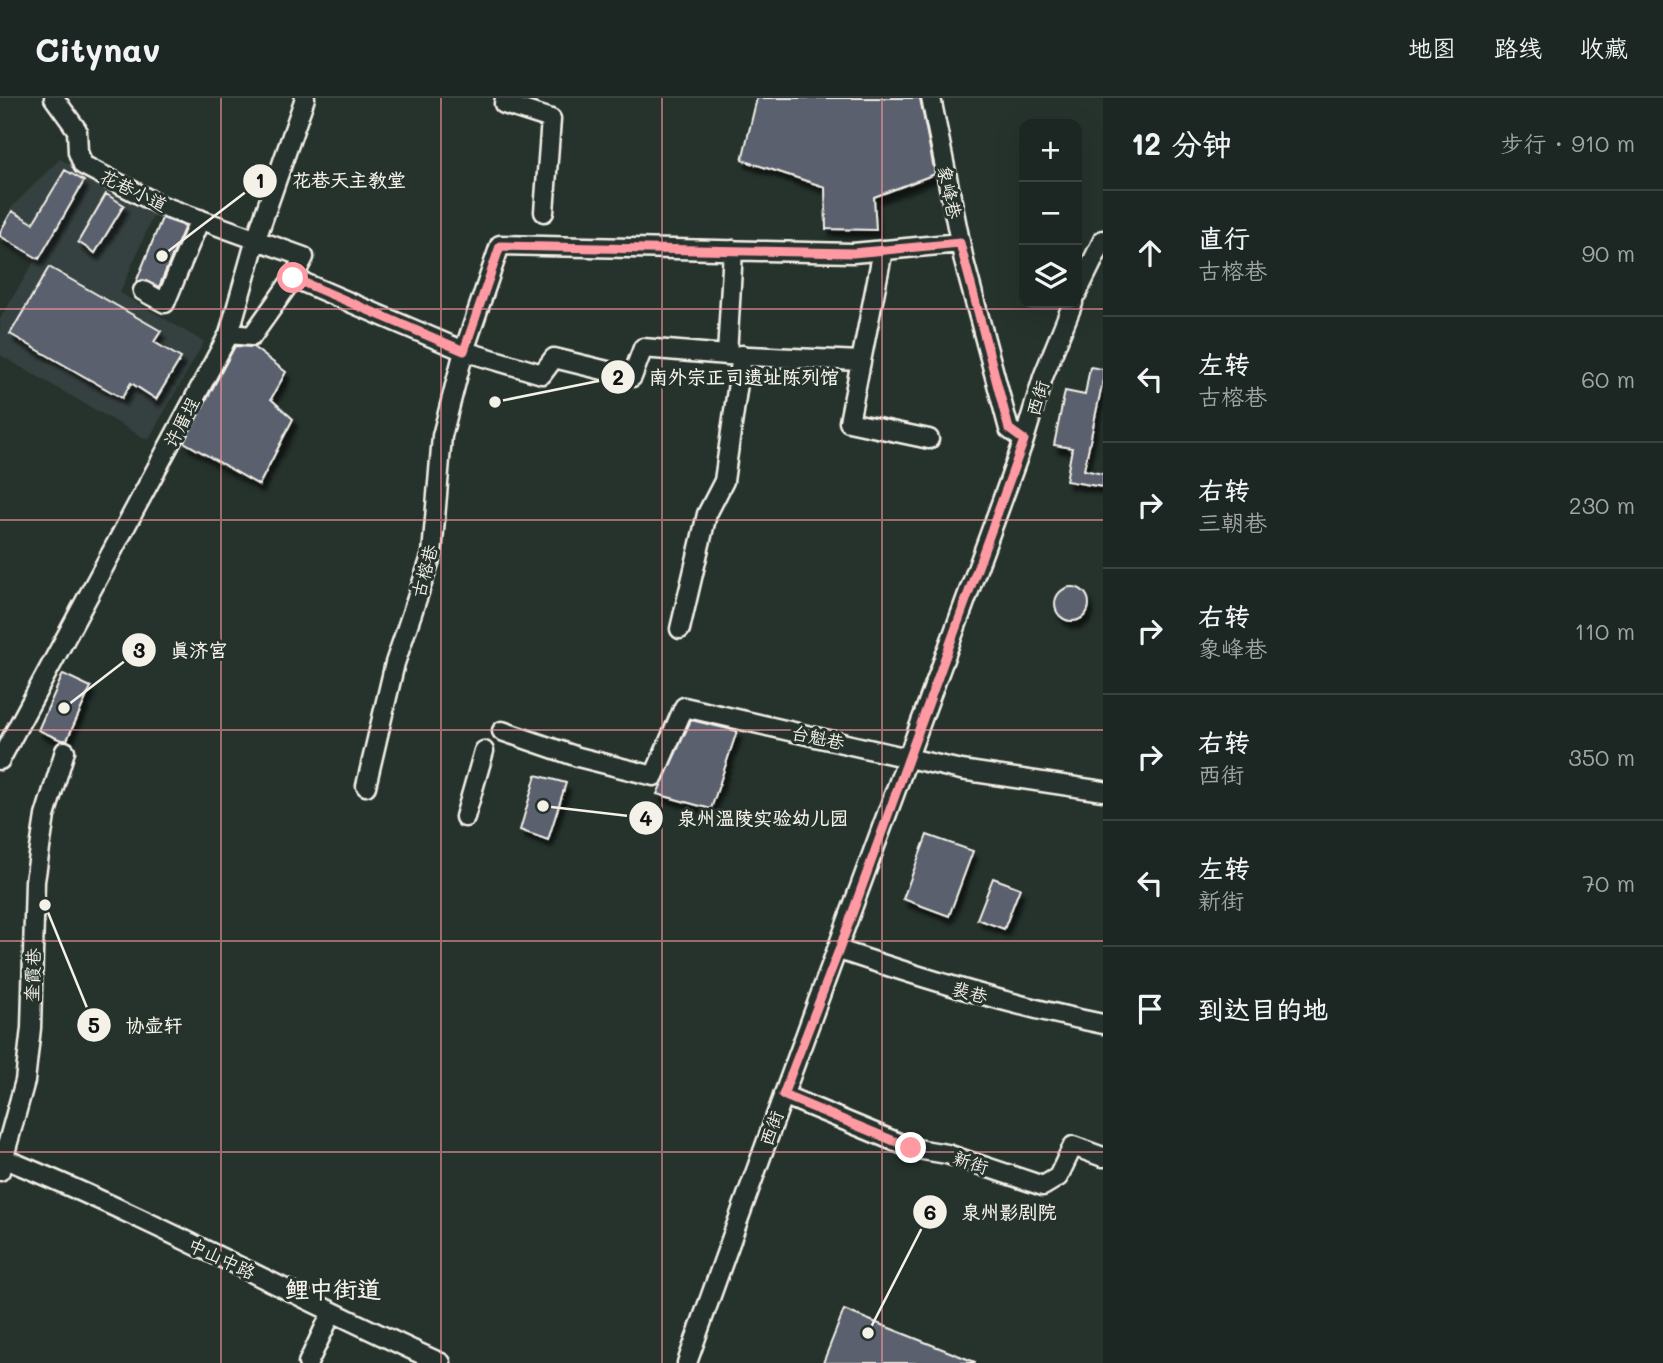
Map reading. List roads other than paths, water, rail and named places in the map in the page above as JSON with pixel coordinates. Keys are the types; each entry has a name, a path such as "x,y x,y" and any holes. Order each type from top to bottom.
{"street":[{"name":"花巷小道","path":"54,98 77,130 78,152 83,165 160,205 256,239"},
{"name":"许厝埕","path":"0,760 229,334 256,239 305,98"},
{"path":"505,98 504,104 551,120 544,212"},
{"name":"象峰巷","path":"930,98 960,243 1009,429 1024,440"},
{"path":"143,291 165,303 201,219"},
{"path":"229,334 251,335 293,278 304,257 256,239"},
{"path":"1082,283 1103,240"},
{"path":"680,629 707,514 724,481 735,355 733,250 853,253 960,243"},
{"name":"古榕巷","path":"366,786 395,663 432,554 442,436 464,351 500,246 733,250"},
{"path":"883,250 849,422 929,439"},
{"path":"293,278 464,351 542,374 554,358 632,377 643,348 861,361"},
{"name":"西街","path":"687,1363 1024,440 1042,377 1071,308"},
{"name":"台魁巷","path":"502,731 578,757 654,776 684,707 995,776 1103,791"},
{"name":"奎霞巷","path":"1,1162 25,1080 31,1028 35,881 45,816 65,751"},
{"path":"465,817 484,751"},
{"name":"裴巷","path":"839,950 944,985 1038,1011 1103,1024"},
{"name":"新街","path":"783,1095 911,1148 947,1154 1043,1186 1058,1177 1073,1146 1103,1157"},
{"name":"中山中路","path":"1,1162 254,1272 414,1358 441,1363"},
{"path":"308,1363 332,1312"}],"place":[{"name":"花巷天主教堂","path":"162,256"},
{"name":"南外宗正司遗址陈列馆","path":"495,402"},
{"name":"真济宫","path":"64,708"},
{"name":"泉州温陵实验幼儿园","path":"543,806"},
{"name":"协壶轩","path":"45,905"},
{"name":"泉州影剧院","path":"868,1333"}],"district":[{"name":"鲤中街道","path":"333,1288"}]}
